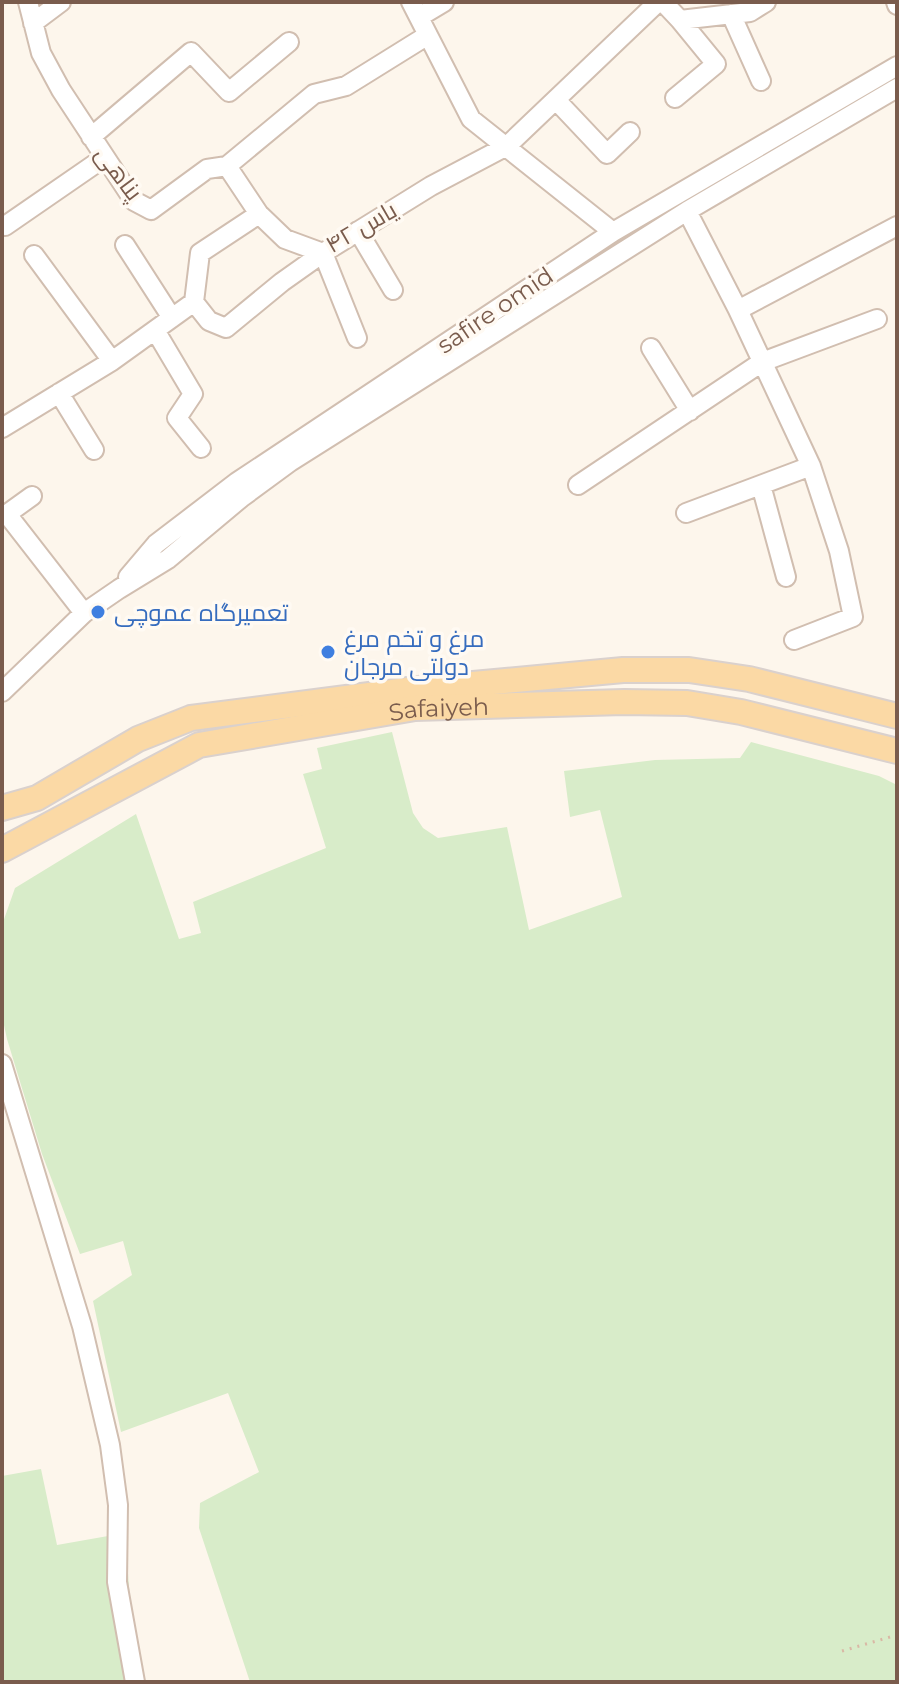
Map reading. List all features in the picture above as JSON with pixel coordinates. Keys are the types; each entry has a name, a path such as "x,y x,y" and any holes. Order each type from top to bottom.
{"main road":[{"name":"Safaiyeh","path":"2,808 37,798 138,739 191,718 408,690 623,670 689,670 749,679 897,716"},
{"name":"Safaiyeh","path":"2,850 199,745 415,708 687,703 741,712 897,751"}],"street":[{"name":"پناهی","path":"28,2 41,53 134,201 151,210 207,169 227,166"},
{"path":"33,23 61,2"},
{"path":"444,2 415,10 471,119 613,232"},
{"path":"660,2 680,20 716,64 675,98"},
{"name":"یاس ۴۲","path":"259,214 285,239 323,253 431,186 507,146 660,2"},
{"path":"680,20 750,12 766,2"},
{"path":"731,14 761,81"},
{"path":"357,338 323,253 226,328 209,321 194,302 200,253 259,214 227,166 314,94 346,86 428,35"},
{"path":"91,137 191,52 229,92 289,42"},
{"name":"safire omid","path":"2,692 84,613 168,559 290,462 687,211 882,94 897,66"},
{"name":"safire omid","path":"119,589 156,544 237,482 613,232 882,94"},
{"path":"556,100 607,154 630,132"},
{"path":"5,226 105,157"},
{"path":"687,211 738,310 811,466 839,551 853,617 794,640"},
{"path":"738,310 897,226"},
{"path":"358,231 393,290"},
{"path":"125,245 172,318"},
{"path":"34,255 112,361"},
{"path":"2,428 112,361 194,302"},
{"path":"578,485 762,362 877,319"},
{"path":"155,330 193,394 177,418 201,448"},
{"path":"651,348 690,411"},
{"path":"59,393 94,450"},
{"path":"686,513 811,466"},
{"path":"761,485 786,577"},
{"path":"32,496 5,516 84,613"},
{"path":"2,1064 82,1326 110,1445 118,1505 117,1582 135,1682"}],"path":[{"path":"842,1651 897,1635"}],"green space":[{"path":"392,732 413,813 423,828 438,838 507,827 529,930 622,897 600,810 570,817 564,771 655,760 740,758 751,742 879,776 897,785 897,1682 250,1682 199,1528 200,1503 259,1472 228,1393 121,1432 93,1301 132,1275 123,1241 80,1254 42,1154 2,1016 2,925 15,888 136,814 179,939 201,933 193,902 326,848 303,774 322,769 317,748"},
{"path":"41,1469 57,1545 125,1533 136,1682 2,1682 2,1476"}],"place":[{"name":"تعمیرگاه عموچی","path":"98,612"},
{"name":"مرغ و تخم مرغ دولتی مرجان","path":"328,652"}]}
